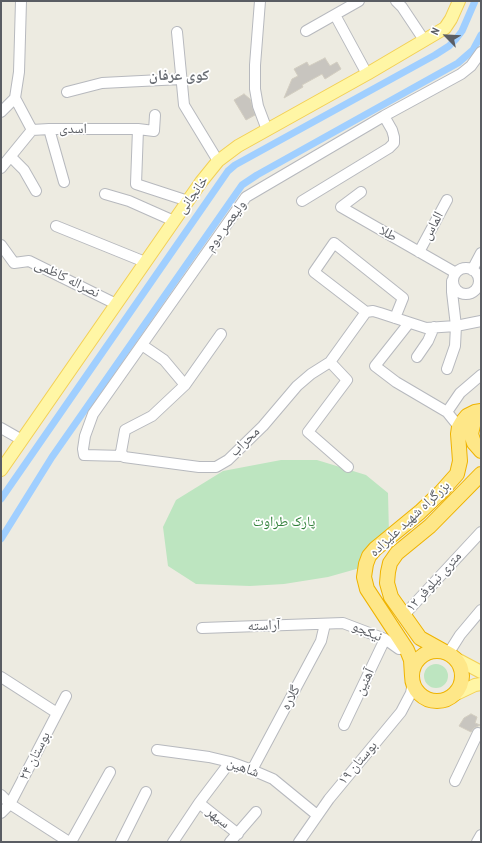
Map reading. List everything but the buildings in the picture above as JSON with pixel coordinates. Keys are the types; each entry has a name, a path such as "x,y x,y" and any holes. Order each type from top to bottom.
{"highway":[{"path":"459,427 467,416 475,412 481,412"},
{"path":"481,412 474,421 471,432 473,441 481,451"},
{"name":"بزرگراه شهید علیزاده","path":"412,679 411,660 406,647 368,591 364,577 366,564 369,556 375,549 420,512 441,492 456,474 460,463 459,427"},
{"name":"بزرگراه شهید علیزاده","path":"449,654 421,639 391,595 387,581 388,572 390,564 395,556 434,522 481,474"},
{"path":"434,651 449,654 458,663 462,676 460,686 452,696 441,701 429,700 420,694 412,679 415,665 422,656 434,651"}],"main road":[{"name":"خانجانی","path":"1,470 174,220 218,161 238,146 367,74 445,28 459,1"},
{"path":"434,522 481,483"},
{"path":"449,654 481,672"},
{"path":"452,696 475,685 481,684"}],"street":[{"path":"1,112 15,98 19,72 22,1"},
{"path":"260,1 255,89 258,106 267,130"},
{"path":"306,31 359,1"},
{"path":"396,1 402,7 424,40"},
{"path":"335,14 367,74"},
{"path":"177,32 184,105 218,161"},
{"name":"ولیعصر دوم","path":"124,456 84,455 83,449 85,436 93,414 246,197 384,116 461,74 471,66 481,52"},
{"path":"67,92 102,83 182,79"},
{"path":"1,168 32,130 15,98"},
{"name":"اسدی","path":"32,130 138,129 154,131 155,115"},
{"path":"302,200 389,148 394,142 394,137 392,130 384,116"},
{"path":"50,129 64,182"},
{"path":"138,129 136,184 188,201"},
{"path":"10,157 24,170 36,191"},
{"name":"طلا","path":"361,192 341,207 419,252 454,277"},
{"path":"105,194 129,201 174,220"},
{"name":"الماس","path":"419,252 447,200"},
{"path":"56,226 145,262"},
{"path":"395,318 404,298 334,243 314,272 366,312 373,311 426,328 456,326 481,320"},
{"name":"نصراله کاظمی","path":"1,245 14,263 29,261 116,304"},
{"path":"472,270 481,253"},
{"path":"447,369 455,346 456,326 452,292 454,277 465,268 472,270 478,276 479,286 470,293 463,294 456,290 454,277"},
{"name":"محراب","path":"124,456 158,462 216,467 228,460 263,426 298,386 311,374 330,362 366,312"},
{"path":"409,323 375,366 396,382 448,412 459,427"},
{"path":"416,357 428,341 434,327"},
{"path":"124,456 121,452 125,430 152,416 185,385 221,334"},
{"path":"142,345 164,360 185,385"},
{"path":"330,362 347,380 308,432 348,467"},
{"path":"448,412 460,393 481,375"},
{"path":"1,428 22,440"},
{"name":"۱۲ متری نیلوفر","path":"404,615 481,532"},
{"path":"449,654 460,635 481,610"},
{"name":"نیکجو","path":"325,624 343,623 385,639 400,649 406,647"},
{"name":"آراسته","path":"202,628 325,624"},
{"name":"گلاره","path":"252,770 321,641 325,624"},
{"name":"آهنین","path":"344,725 385,639"},
{"path":"1,677 57,712"},
{"name":"بوستان ۱۹","path":"299,842 329,799 401,712 411,693 412,679"},
{"name":"بوستان ۲۴","path":"1,813 10,804 66,696"},
{"path":"455,781 480,734"},
{"name":"شاهین","path":"157,750 209,757 230,762 252,770 273,779 317,815"},
{"name":"سپهر","path":"173,842 199,803 230,762"},
{"path":"1,795 10,804 70,842 110,772"},
{"path":"121,842 146,792"},
{"name":"سپهر","path":"199,803 238,834"},
{"name":"سپهر","path":"230,842 256,812"},
{"path":"477,842 481,834"}],"green space":[{"name":"پارک طراوت","path":"281,460 317,460 366,475 388,493 389,534 367,566 328,577 284,584 250,586 196,584 168,566 163,527 176,500 223,471"},
{"path":"436,664 445,667 448,676 445,685 436,688 427,685 424,676 427,667"}],"waterway":[{"path":"1,499 228,171 235,165 449,46 462,31 475,1"},
{"path":"1,539 52,457 242,185 257,175 458,63 473,50 481,35"}],"district":[{"name":"کوی عرفان","path":"179,76"}]}
